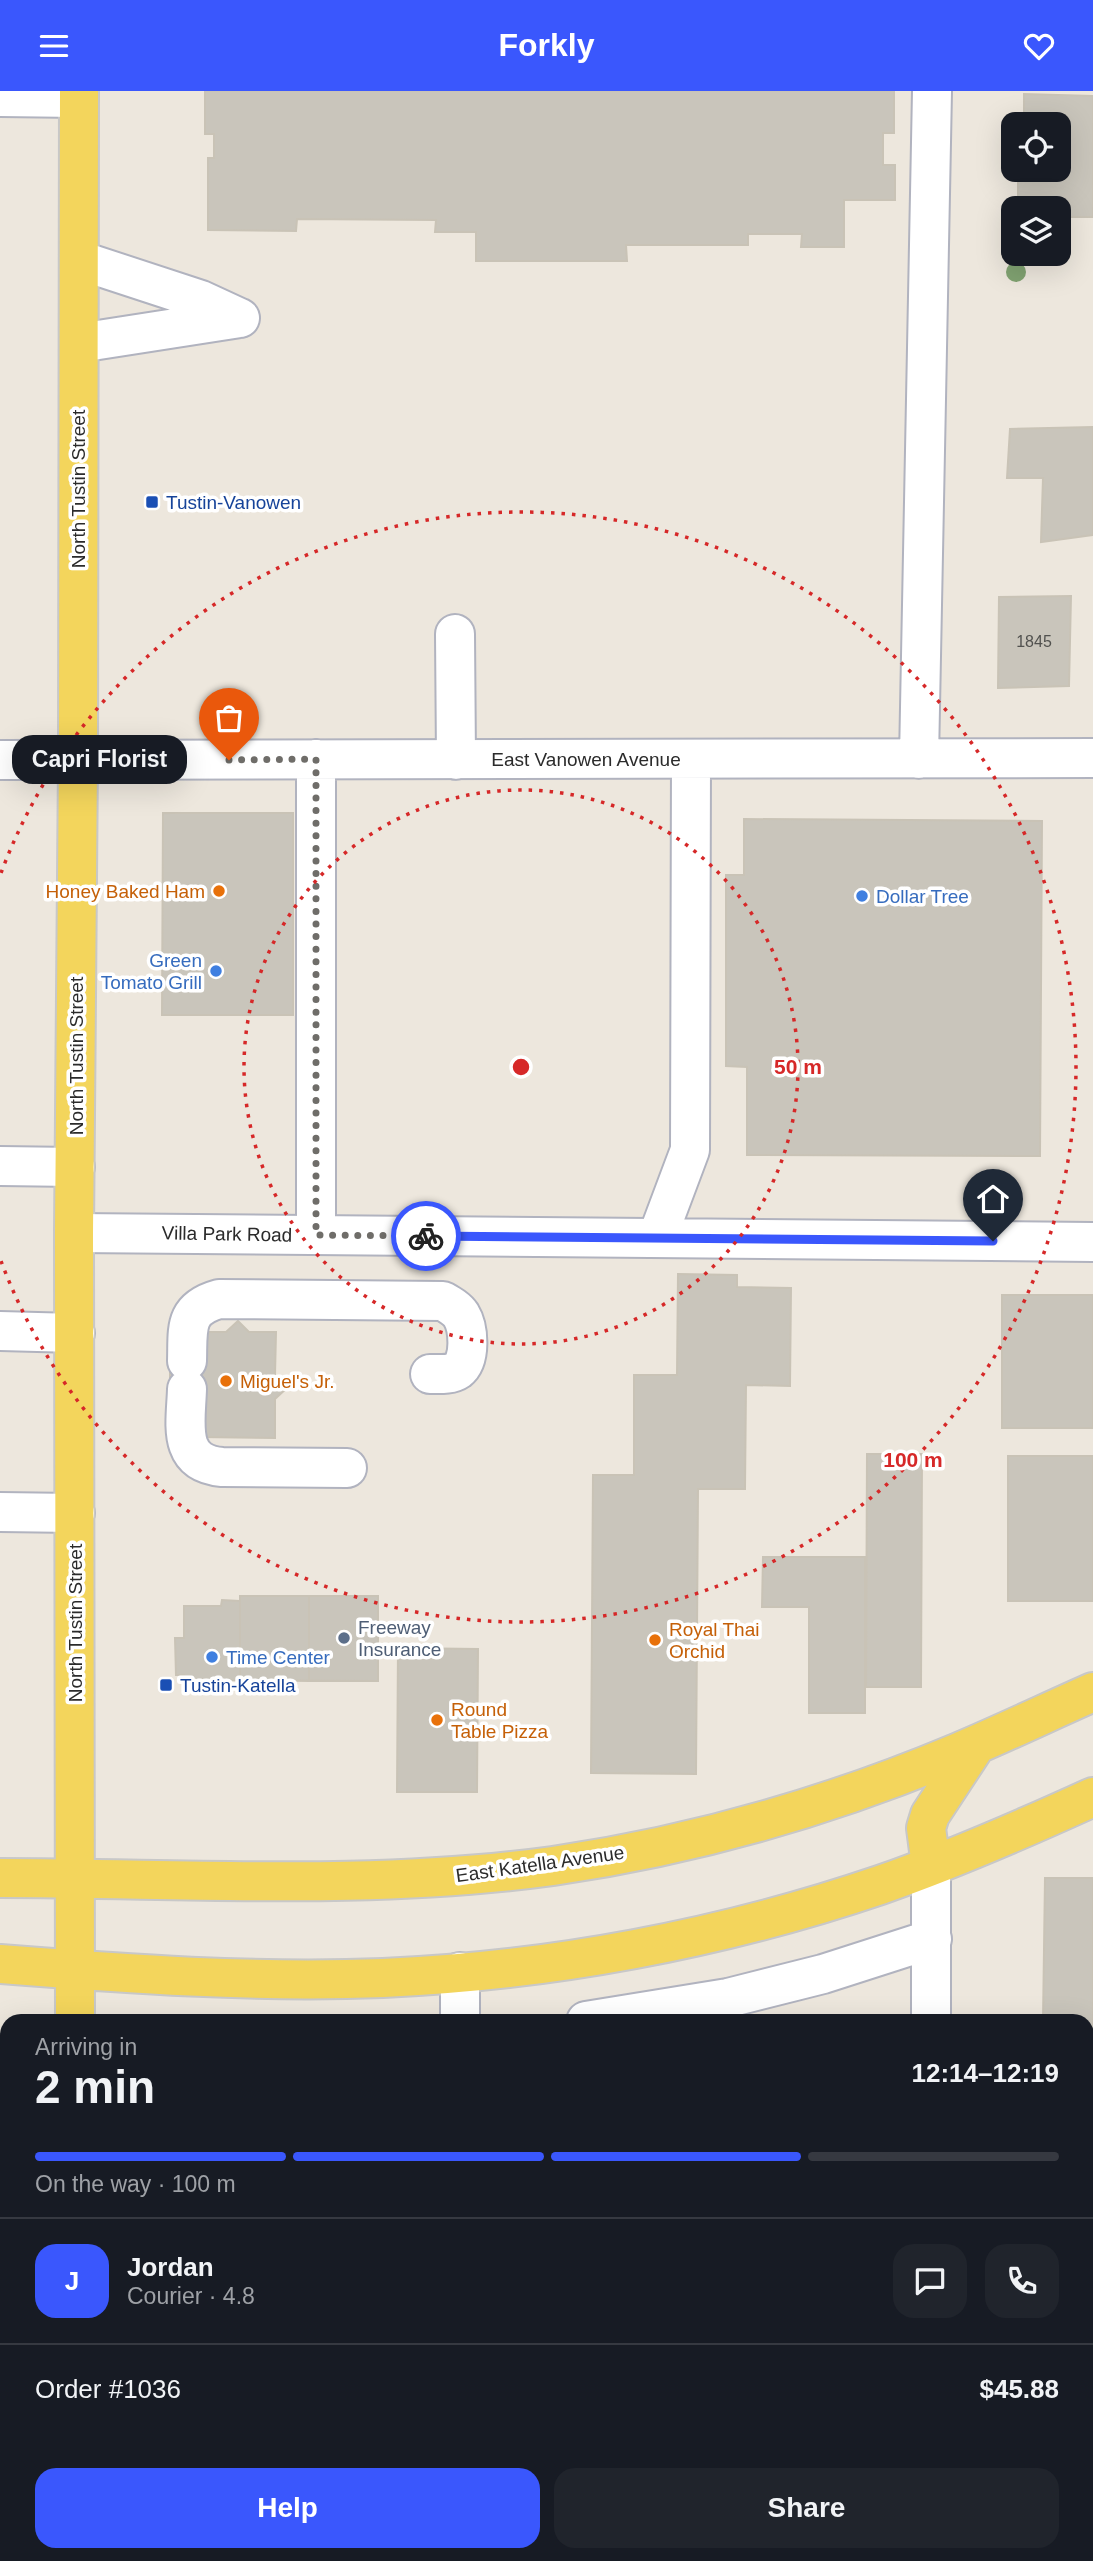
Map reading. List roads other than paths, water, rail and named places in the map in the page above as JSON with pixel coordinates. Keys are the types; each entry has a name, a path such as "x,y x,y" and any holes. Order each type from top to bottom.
{"main road":[{"name":"North Tustin Street","path":"75,2014 74,1233 79,95"},
{"name":"East Katella Avenue","path":"0,1878 321,1881 429,1878 552,1866 634,1851 784,1814 898,1776 976,1745 1093,1692"},
{"path":"931,1866 926,1828 930,1815 976,1745"},
{"path":"0,1964 179,1977 316,1979 383,1978 541,1963 644,1947 825,1902 931,1866 1093,1797"}],"street":[{"path":"919,759 932,91"},
{"path":"0,97 79,95"},
{"path":"79,260 201,300 240,318 79,343"},
{"path":"455,634 456,759"},
{"name":"East Vanowen Avenue","path":"0,760 1093,758"},
{"path":"316,759 316,1235"},
{"path":"657,1238 690,1150 691,759"},
{"path":"0,1166 75,1167"},
{"path":"1093,1220 1093,1242"},
{"name":"Villa Park Road","path":"74,1233 1093,1242"},
{"path":"347,1468 222,1467 204,1464 189,1448 186,1434 189,1324 195,1310 204,1303 219,1299 443,1301 460,1314 465,1325 464,1362 460,1369 454,1372 430,1374"},
{"path":"0,1331 75,1333"},
{"path":"0,1512 75,1513"},
{"path":"931,1866 931,2014"},
{"path":"629,2014 728,1998 823,1975 932,1939"},
{"path":"460,1972 460,2014"}],"place":[{"name":"Tustin-Vanowen","path":"152,502"},
{"name":"Capri Florist","path":"229,760"},
{"name":"Honey Baked Ham","path":"219,891"},
{"name":"Dollar Tree","path":"862,896"},
{"name":"Green Tomato Grill","path":"216,971"},
{"name":"Miguel's Jr.","path":"226,1381"},
{"name":"Freeway Insurance","path":"344,1638"},
{"name":"Royal Thai Orchid","path":"655,1640"},
{"name":"Time Center","path":"212,1657"},
{"name":"Tustin-Katella","path":"166,1685"},
{"name":"Round Table Pizza","path":"437,1720"}]}
